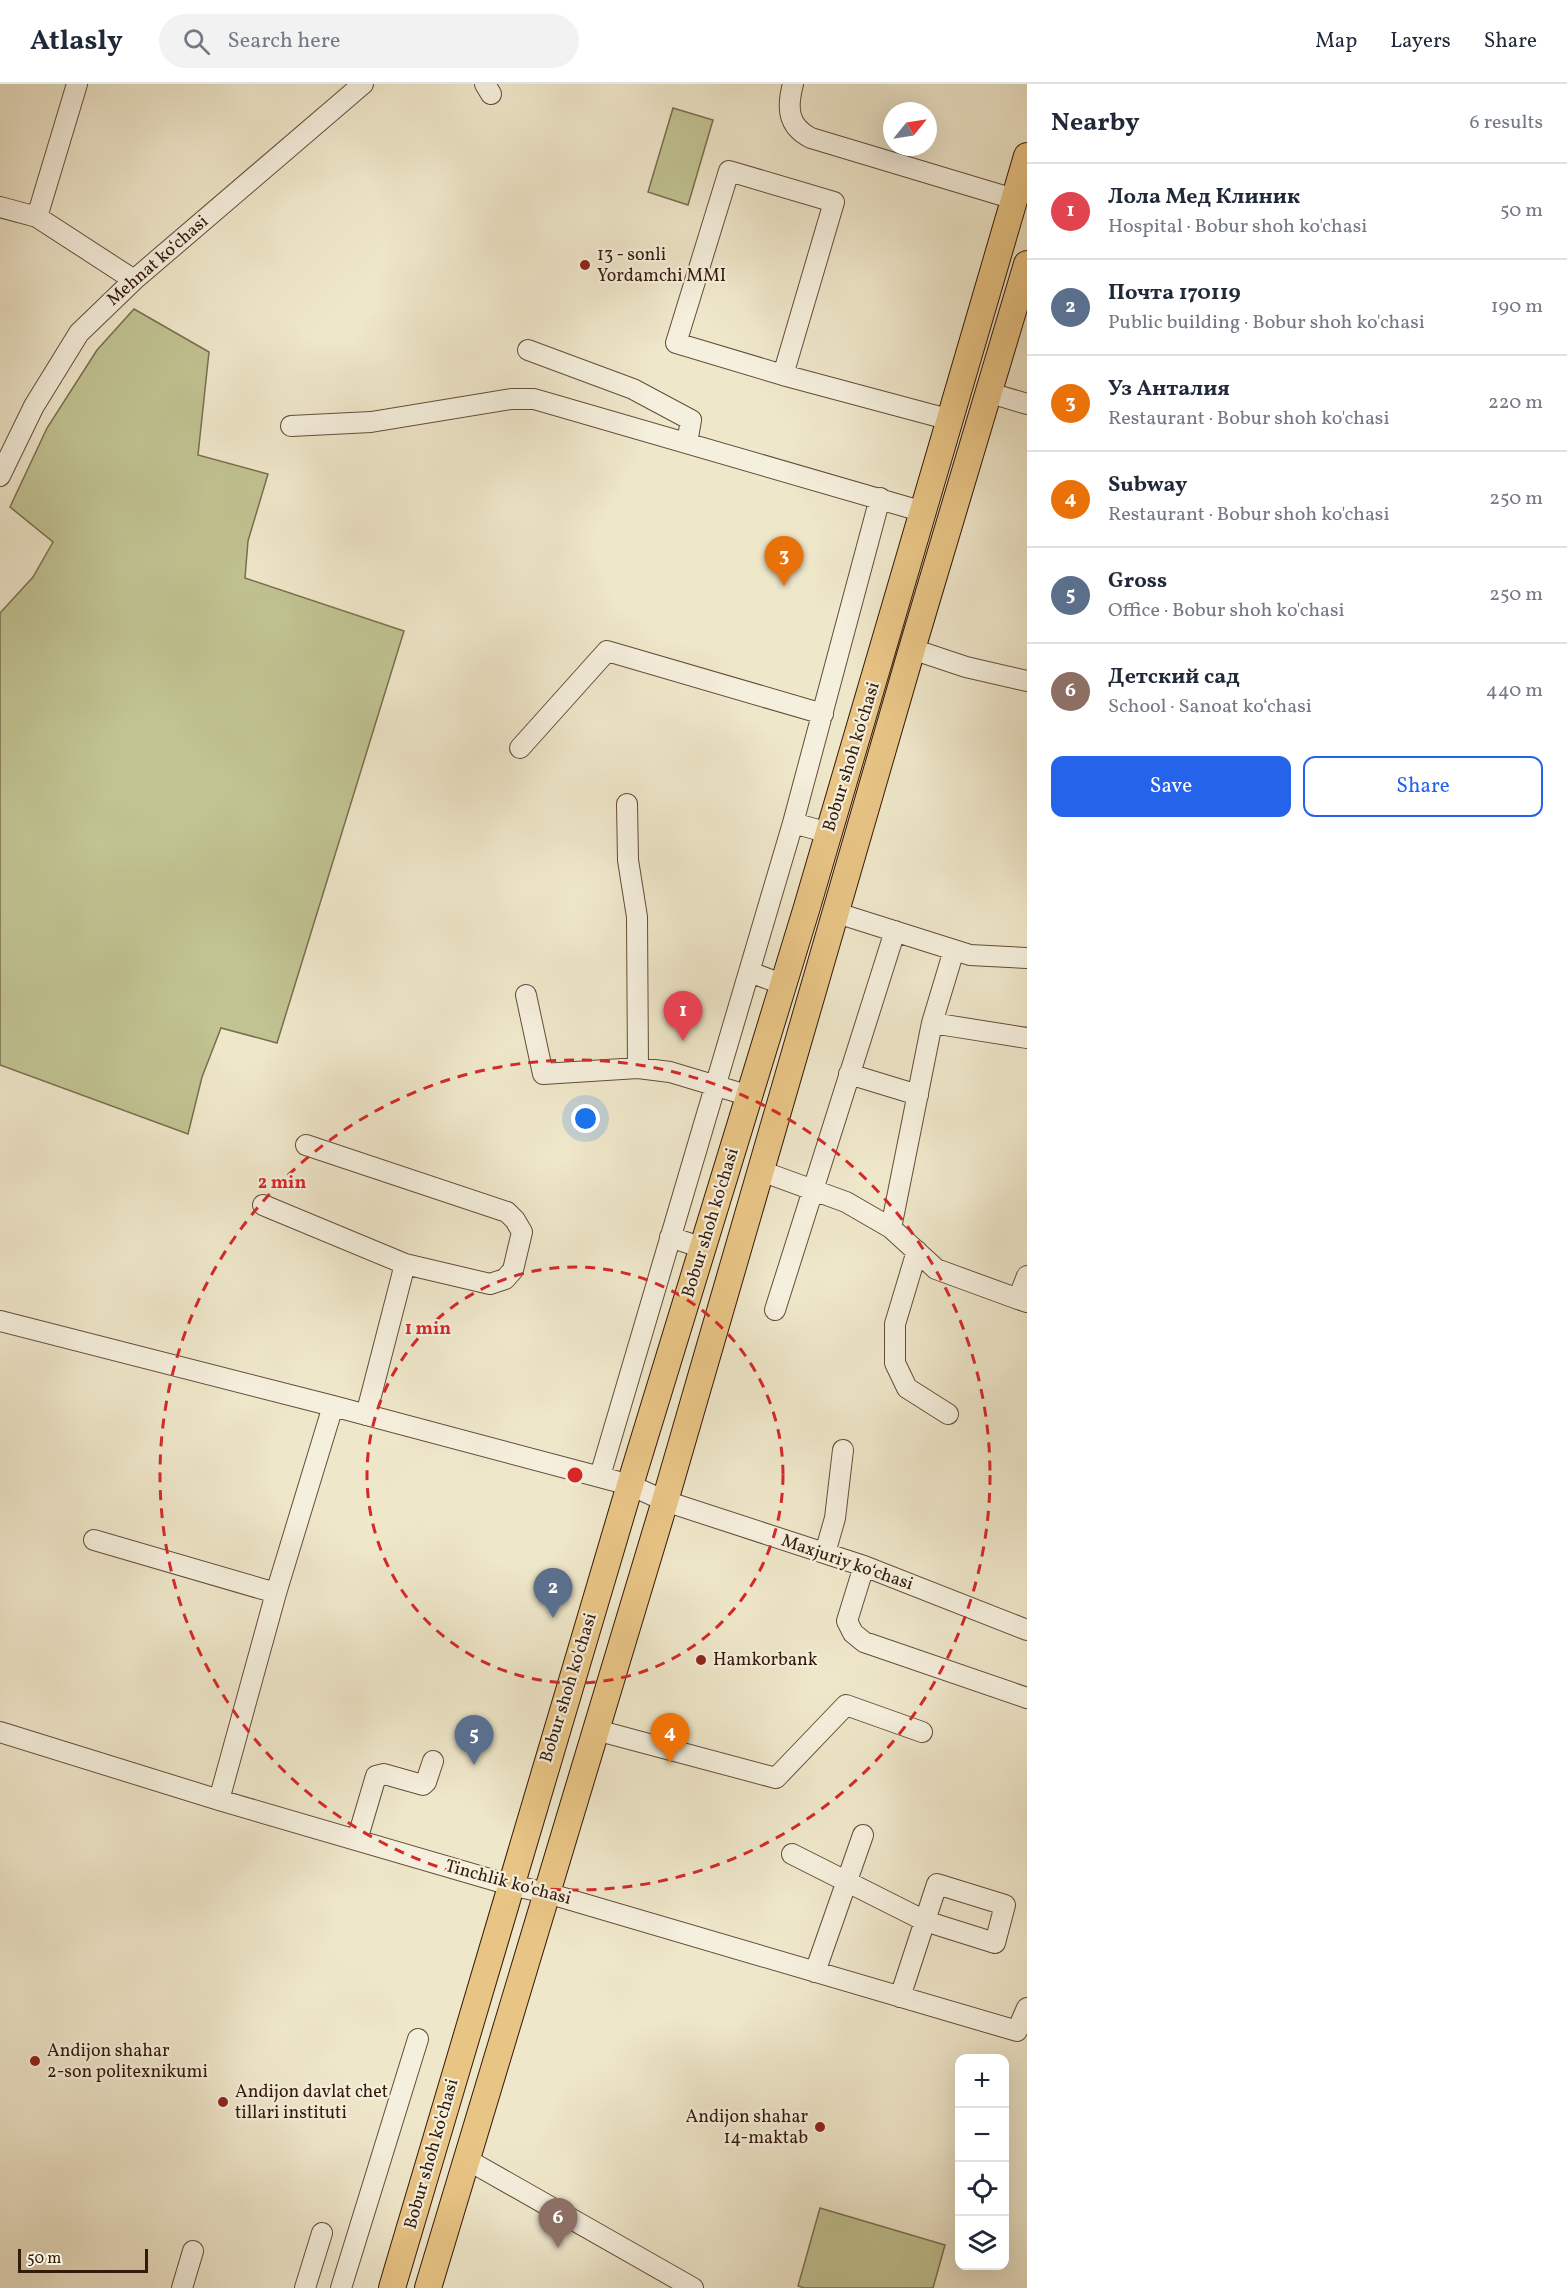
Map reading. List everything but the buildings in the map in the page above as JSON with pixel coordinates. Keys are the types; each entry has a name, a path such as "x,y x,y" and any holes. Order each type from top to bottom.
{"main road":[{"name":"Bobur shoh ko'chasi","path":"392,2288 630,1485 829,833 1027,156"},
{"name":"Bobur shoh ko'chasi","path":"428,2288 665,1501 912,649 1027,264"}],"street":[{"path":"37,217 77,84"},
{"name":"Mehnat koʻchasi","path":"0,476 34,406 79,333 134,280 363,84"},
{"path":"793,84 788,102 789,110 799,129 811,138 1014,199"},
{"path":"783,375 834,202 729,171 676,343 783,375 951,420"},
{"path":"0,207 37,217 134,280"},
{"path":"528,350 633,389 691,420 687,443"},
{"path":"990,393 1027,405"},
{"path":"291,426 371,422 511,399 534,399 924,512"},
{"path":"600,1476 793,823 880,498"},
{"path":"912,649 966,667 1027,681"},
{"path":"520,748 607,651 823,714"},
{"path":"627,804 628,860 637,917 638,1068"},
{"path":"793,823 829,833"},
{"path":"837,913 970,955 1027,958"},
{"path":"775,1310 895,931"},
{"path":"891,1228 932,1023 954,950"},
{"path":"750,972 783,986"},
{"path":"526,995 543,1074 638,1068 670,1072 750,1096"},
{"path":"932,1023 1027,1038"},
{"path":"849,1074 918,1095"},
{"path":"263,1205 405,1264 490,1284 505,1279 513,1270 522,1232 507,1212 306,1145"},
{"path":"761,1171 846,1202 891,1228 936,1269 1023,1300 1027,1276"},
{"path":"670,1237 703,1248"},
{"path":"917,1251 895,1324 895,1363 907,1388 948,1414"},
{"path":"366,1415 405,1264"},
{"name":"Maxjuriy koʻchasi","path":"0,1321 630,1485 665,1501 864,1566 1027,1630"},
{"path":"219,1800 276,1593 333,1406"},
{"path":"825,1553 835,1518 843,1450"},
{"path":"94,1540 276,1593"},
{"path":"864,1566 847,1621 853,1633 864,1642 1027,1698"},
{"path":"596,1730 776,1778 846,1705 922,1732"},
{"name":"Tinchlik ko'chasi","path":"0,1732 219,1800 510,1885 547,1893 1017,2031 1027,2008"},
{"path":"357,1840 376,1776 384,1774 423,1785 433,1761"},
{"path":"815,1972 864,1835"},
{"path":"792,1854 925,1921 900,1997"},
{"path":"341,2288 418,2039"},
{"path":"466,2159 667,2281 693,2288"},
{"path":"309,2287 321,2234"},
{"path":"182,2288 193,2251"}],"green space":[{"path":"673,108 713,120 688,205 648,192"},
{"path":"134,309 209,352 198,455 268,474 248,541 245,578 404,631 277,1043 221,1028 202,1077 188,1134 0,1065 0,613 33,577 53,542 10,507 47,428 97,350"},
{"path":"820,2208 945,2245 933,2288 804,2288 798,2286"}],"place":[{"name":"13 - sonli Yordamchi MMI","path":"585,265"},
{"name":"Уз Анталия","path":"784,586"},
{"name":"Лола Мед Клиник","path":"683,1041"},
{"name":"Почта 170119","path":"553,1618"},
{"name":"Hamkorbank","path":"701,1660"},
{"name":"Subway","path":"670,1763"},
{"name":"Gross","path":"474,1765"},
{"name":"Andijon shahar 2-son politexnikumi","path":"35,2061"},
{"name":"Andijon davlat chet tillari instituti","path":"223,2102"},
{"name":"Andijon shahar 14-maktab","path":"820,2127"},
{"name":"Детский сад","path":"558,2248"}]}
